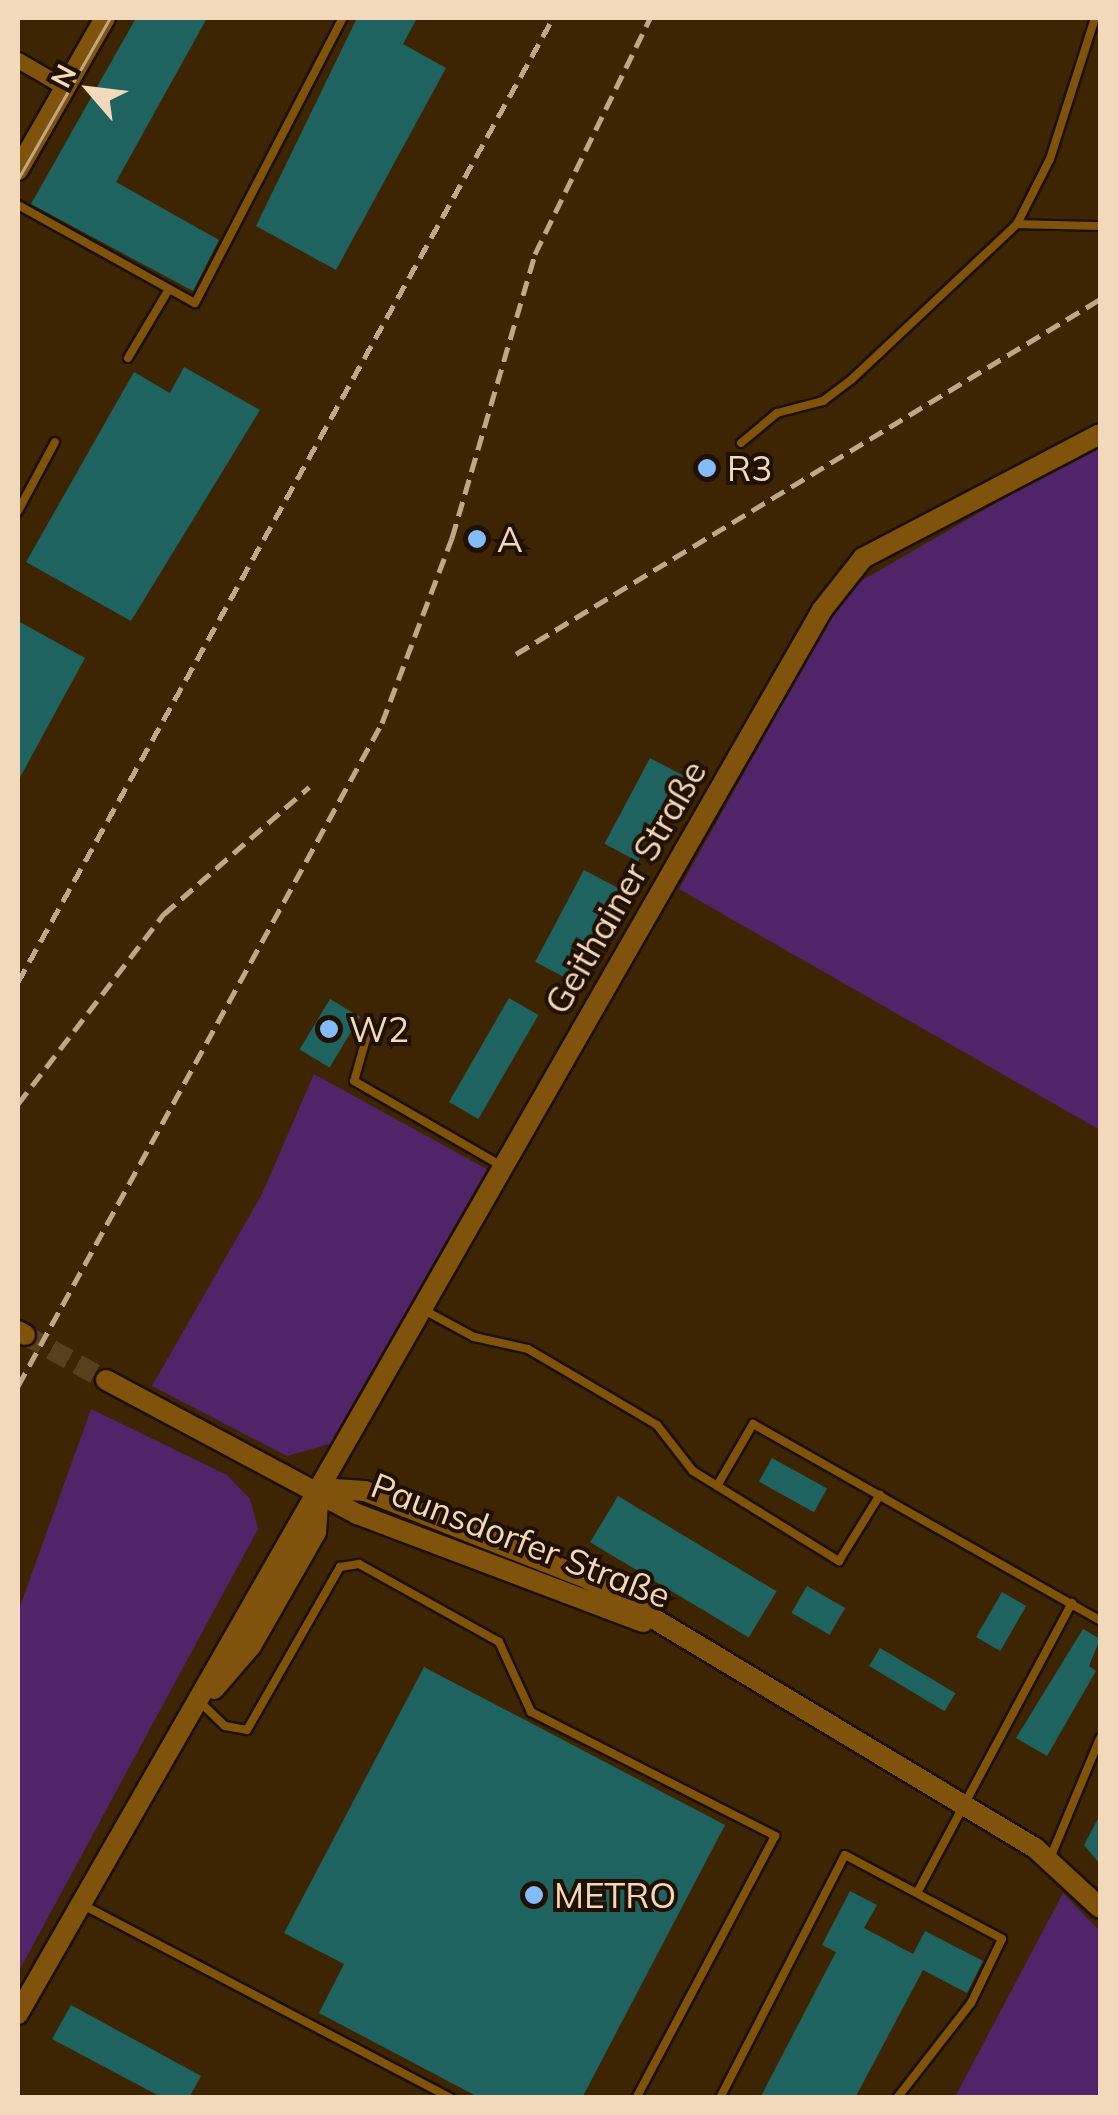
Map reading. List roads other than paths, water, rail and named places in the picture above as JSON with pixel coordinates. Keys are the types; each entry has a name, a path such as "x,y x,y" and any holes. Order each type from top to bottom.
{"street":[{"path":"18,170 105,18"},
{"path":"18,60 66,88"},
{"name":"Geithainer Straße","path":"18,2014 201,1703 251,1646 316,1532 319,1488 419,1307 842,581 863,558 1100,434"},
{"name":"Paunsdorfer Straße","path":"106,1380 319,1488 357,1514 687,1638 966,1805 1050,1860 1100,1908"}],"lane":[{"path":"18,204 195,303 343,18"},
{"path":"741,442 777,413 823,401 852,380 1017,224 1050,159 1095,18"},
{"path":"1017,224 1100,226"},
{"path":"128,358 169,289"},
{"path":"18,510 55,442"},
{"path":"370,1025 354,1081 502,1166"},
{"path":"419,1307 474,1336 528,1349 657,1425 717,1486 839,1562 880,1495"},
{"path":"717,1486 754,1424 1100,1620"},
{"path":"201,1703 225,1726 248,1730 340,1567 376,1573 499,1642 532,1712 774,1836 636,2098"},
{"path":"917,1893 1072,1603"},
{"path":"1050,1860 1100,1738"},
{"path":"720,2098 845,1855 1002,1939 971,2003 897,2098"},
{"path":"83,1905 450,2098"}],"tunnel":[{"path":"25,1335 106,1380"}],"tram line":[{"path":"18,179 110,18"}],"railway":[{"path":"18,982 553,18"},
{"path":"18,1386 382,723 452,538 535,254 650,18"},
{"path":"516,654 1100,299"},
{"path":"18,1104 164,914 309,787"}],"place":[{"name":"R3","path":"707,468"},
{"name":"A","path":"477,539"},
{"name":"W2","path":"329,1029"},
{"name":"METRO","path":"534,1895"}]}
